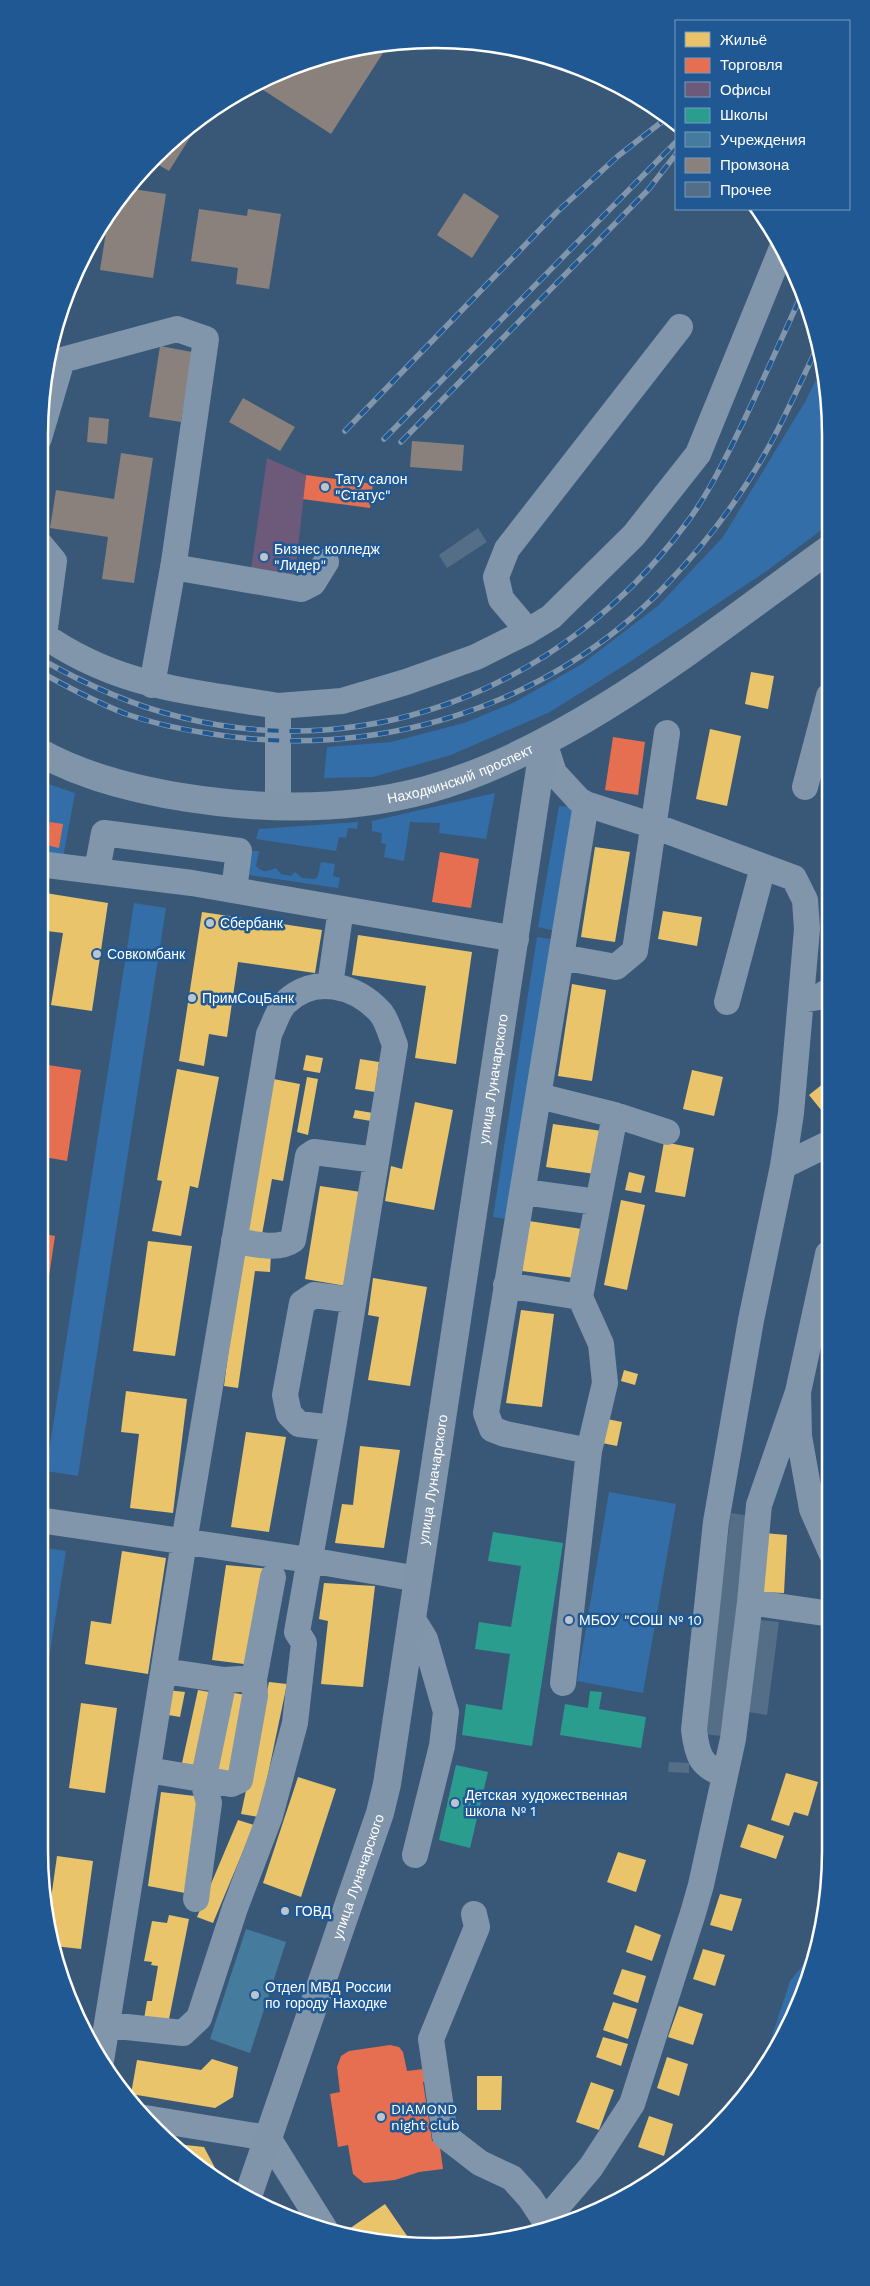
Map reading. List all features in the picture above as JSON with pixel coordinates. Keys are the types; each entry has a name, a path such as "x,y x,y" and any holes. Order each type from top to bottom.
{"main road":[{"name":"Находкинский проспект","path":"48,756 101,778 150,792 241,805 278,806 353,803 425,790 497,764 544,742 662,669 822,554"},
{"name":"улица Луначарского","path":"250,2191 380,1813 387,1784 516,939 544,742"}],"street":[{"path":"48,637 86,661 122,676 152,685 278,706 342,700 397,685 476,657 528,631 551,617 634,535 698,454 779,256"},
{"path":"528,631 501,599 496,577 507,549 680,327"},
{"path":"48,406 62,360 177,329 206,339 173,567 152,685"},
{"path":"48,554 54,561 48,594"},
{"path":"173,567 301,589 314,583 326,562"},
{"path":"278,706 278,806"},
{"path":"805,787 822,720"},
{"path":"561,958 616,967 635,951 667,733"},
{"path":"544,742 554,773 579,800 794,878 805,900 807,928 791,1113 783,1166 751,1320 716,1522 694,1730 697,1750 702,1761 713,1771 725,1774"},
{"path":"586,804 524,1192 506,1285 486,1413 492,1430 589,1451"},
{"path":"97,870 104,833 239,851 234,890"},
{"path":"48,865 97,870 234,890 516,939"},
{"path":"727,1002 763,866"},
{"path":"330,985 341,909"},
{"path":"103,2051 184,1542 269,1034 284,1004 305,989 330,985 354,991 372,1004 382,1015 395,1045 352,1300 333,1428 297,1632 304,1643 294,1723 270,1816 235,1908 198,2018 183,2033 108,2025"},
{"path":"801,1000 822,995"},
{"path":"539,1096 615,1115 667,1132"},
{"path":"563,1683 589,1451 606,1383 601,1344 580,1297 615,1115"},
{"path":"783,1166 822,1147"},
{"path":"234,1240 277,1246 286,1245 293,1240 308,1156 314,1152 376,1160"},
{"path":"524,1192 597,1202"},
{"path":"549,2221 591,2167 632,2104 701,1885 733,1739 750,1602 759,1505 798,1392 822,1282"},
{"path":"506,1285 580,1297"},
{"path":"333,1428 299,1424 289,1414 285,1395 302,1303 314,1295 352,1300"},
{"path":"798,1392 799,1436 812,1509 822,1533"},
{"path":"48,1521 309,1560 418,1579"},
{"path":"148,1770 230,1784 240,1780 255,1696 254,1679 273,1577"},
{"path":"750,1602 822,1613"},
{"path":"412,1618 425,1639 446,1712 442,1746 414,1856"},
{"path":"164,1671 224,1680 254,1679"},
{"path":"196,1899 209,1803 203,1780 224,1680"},
{"path":"474,1914 476,1927 431,2039 445,2136 480,2163 512,2178 530,2198 544,2222"},
{"path":"156,2120 268,2138 320,2221"}],"shaded area":[{"path":"818,376 822,410 822,530 768,570 628,663 550,712 451,755 373,777 324,778 327,747 391,742 464,723 513,703 582,664 659,605 723,537 805,402"},
{"path":"48,784 75,793 63,858 48,856"},
{"path":"495,793 486,839 439,833 440,823 410,822 404,861 384,857 386,844 381,843 382,833 372,831 372,821"},
{"path":"559,806 571,807 577,815 559,932 538,927"},
{"path":"358,822 357,829 348,828 346,838 339,837 336,851 256,839 259,829"},
{"path":"251,851 259,851 256,866 261,870 266,871 276,868 281,874 291,876 295,872 302,878 315,879 318,876 321,862 335,864 333,876 340,878 338,888 249,875"},
{"path":"134,903 166,908 78,1476 48,1471 48,1458"},
{"path":"537,937 557,940 513,1220 493,1217"},
{"path":"609,1492 676,1504 643,1693 577,1681"},
{"path":"48,1548 66,1551 48,1665"},
{"path":"805,1965 802,1976 793,1999 767,2051 790,1981"}],"building: Жильё":[{"path":"751,672 774,676 768,709 745,704"},
{"path":"710,729 741,736 727,806 696,799"},
{"path":"595,847 630,852 615,942 581,937"},
{"path":"48,893 108,903 92,1011 51,1005 63,933 48,931"},
{"path":"663,911 702,917 697,946 658,939"},
{"path":"202,912 322,930 315,973 238,962 227,1037 209,1034 204,1066 179,1061"},
{"path":"358,935 472,952 456,1064 415,1058 426,986 352,975"},
{"path":"572,984 606,990 592,1081 558,1076"},
{"path":"306,1055 323,1058 320,1073 303,1070"},
{"path":"360,1059 379,1062 375,1092 355,1089"},
{"path":"177,1069 219,1077 198,1188 190,1186 181,1236 152,1231 162,1181 157,1180"},
{"path":"692,1070 723,1077 714,1116 683,1109"},
{"path":"307,1077 318,1079 308,1135 297,1132"},
{"path":"268,1078 300,1084 283,1181 272,1179 261,1240 241,1236"},
{"path":"822,1085 822,1111 809,1095"},
{"path":"415,1102 453,1110 434,1210 385,1201 391,1166 402,1169"},
{"path":"355,1110 373,1113 371,1121 353,1118"},
{"path":"553,1124 602,1131 595,1174 546,1167"},
{"path":"664,1142 694,1148 685,1197 655,1192"},
{"path":"629,1172 645,1176 641,1193 625,1190"},
{"path":"320,1186 361,1192 346,1286 305,1279"},
{"path":"621,1200 645,1205 627,1290 604,1285"},
{"path":"529,1221 582,1229 575,1278 522,1271"},
{"path":"148,1241 192,1246 175,1356 133,1351"},
{"path":"235,1249 271,1253 270,1272 255,1271 238,1388 224,1386 239,1269"},
{"path":"373,1278 427,1287 410,1386 368,1380 379,1317 368,1315"},
{"path":"521,1310 554,1314 542,1407 506,1403"},
{"path":"624,1370 638,1374 635,1385 621,1381"},
{"path":"126,1391 187,1399 173,1513 130,1508 139,1434 121,1432"},
{"path":"607,1419 622,1422 617,1446 602,1443"},
{"path":"246,1432 286,1437 269,1532 231,1527"},
{"path":"360,1446 400,1450 384,1548 335,1543 342,1504 353,1505"},
{"path":"764,1533 787,1535 784,1593 762,1592"},
{"path":"122,1551 166,1558 148,1674 85,1664 91,1621 111,1624"},
{"path":"226,1565 269,1569 252,1665 212,1660"},
{"path":"324,1583 375,1586 363,1687 321,1684 328,1621 319,1619"},
{"path":"269,1682 287,1684 259,1817 241,1814"},
{"path":"167,1690 185,1692 180,1717 162,1714"},
{"path":"198,1690 215,1693 200,1766 182,1763"},
{"path":"228,1692 246,1695 229,1775 211,1772"},
{"path":"81,1703 117,1708 105,1793 69,1788"},
{"path":"786,1773 818,1782 808,1816 794,1812 789,1826 771,1820"},
{"path":"298,1777 336,1789 301,1897 263,1883"},
{"path":"161,1792 203,1797 185,1893 148,1886"},
{"path":"238,1820 254,1825 213,1923 197,1917"},
{"path":"748,1824 784,1836 776,1859 740,1847"},
{"path":"618,1852 646,1860 636,1892 607,1882"},
{"path":"57,1856 93,1861 81,1949 60,1947 51,1900"},
{"path":"720,1894 742,1899 732,1931 710,1925"},
{"path":"169,1915 189,1919 168,2024 144,2019 147,2001 152,2001 158,1966 151,1965 152,1962 144,1961 152,1921 167,1923"},
{"path":"635,1925 661,1935 652,1961 626,1952"},
{"path":"703,1949 725,1955 715,1986 693,1979"},
{"path":"622,1969 646,1976 638,2003 613,1994"},
{"path":"613,2002 637,2009 628,2039 603,2030"},
{"path":"679,2006 703,2014 693,2045 668,2037"},
{"path":"603,2037 628,2044 621,2066 596,2057"},
{"path":"667,2057 688,2064 679,2096 657,2088"},
{"path":"212,2059 238,2067 233,2097 215,2108 134,2095 132,2091 137,2060 201,2070"},
{"path":"477,2076 502,2076 501,2110 477,2110"},
{"path":"591,2082 614,2090 599,2130 576,2122"},
{"path":"649,2116 673,2124 664,2156 638,2147"},
{"path":"183,2145 204,2147 216,2170"},
{"path":"385,2204 408,2238 384,2235 350,2229"}],"building: Торговля":[{"path":"306,475 373,484 370,508 302,499"},
{"path":"613,737 645,742 638,795 605,790"},
{"path":"50,822 63,824 59,848 48,845"},
{"path":"440,852 479,859 471,908 432,902"},
{"path":"48,1065 81,1070 67,1161 48,1158"},
{"path":"48,1235 55,1236 48,1283"},
{"name":"DIAMOND night club","path":"390,2045 399,2047 403,2052 407,2071 424,2069 426,2081 423,2082 432,2141 439,2140 443,2169 419,2172 395,2180 364,2183 353,2174 348,2145 338,2147 330,2094 340,2092 337,2067 341,2056 349,2051"}],"building: Офисы":[{"path":"267,458 306,475 295,575 251,569"}],"building: Школы":[{"path":"493,1532 563,1543 532,1746 462,1735 466,1704 502,1710 510,1654 475,1649 479,1622 511,1627 521,1566 488,1561"},
{"path":"590,1691 602,1692 599,1709 646,1717 641,1748 560,1735 565,1704 588,1708"},
{"path":"456,1765 488,1772 470,1848 439,1840"}],"building: Учреждения":[{"path":"246,1929 286,1942 250,2053 210,2039"}],"building: Промзона":[{"path":"384,51 331,134 261,89 310,68 359,55"},
{"path":"190,135 191,136 169,171 158,164"},
{"path":"136,190 166,194 153,278 100,270 106,230"},
{"path":"464,193 499,216 472,258 437,235"},
{"path":"199,209 247,216 248,209 281,214 269,289 236,284 238,268 191,261"},
{"path":"160,346 192,352 181,422 149,417"},
{"path":"243,398 295,427 280,451 229,422"},
{"path":"89,417 109,419 107,444 87,442"},
{"path":"412,441 464,445 462,471 410,467"},
{"path":"121,453 153,458 134,583 102,579 108,537 50,528 56,490 114,499"}],"building: Прочее":[{"path":"478,528 487,542 447,568 439,555"},
{"path":"731,1513 749,1516 722,1736 703,1734"},
{"path":"760,1620 779,1622 767,1715 748,1712"},
{"path":"669,1762 689,1763 689,1773 668,1772"}],"railway":[{"path":"345,431 557,212 618,156 662,122"},
{"path":"384,439 675,143"},
{"path":"401,442 648,190 675,155"},
{"path":"48,663 125,700 161,712 253,729 325,730 394,719 461,699 525,668 584,629 637,581 685,525 718,473 799,301"},
{"path":"48,676 126,714 146,720 206,733 269,740 332,739 394,731 455,716 514,693 569,664 620,627 683,567 712,532 752,475 775,435 814,354"}],"place":[{"name":"Тату салон \"Статус\"","path":"325,487"},
{"name":"Бизнес колледж \"Лидер\"","path":"264,557"},
{"name":"Сбербанк","path":"210,923"},
{"name":"Совкомбанк","path":"97,954"},
{"name":"ПримСоцБанк","path":"192,998"},
{"name":"МБОУ \"СОШ № 10","path":"569,1620"},
{"name":"Детская художественная школа № 1","path":"455,1803"},
{"name":"ГОВД","path":"285,1911"},
{"name":"Отдел МВД России по городу Находке","path":"255,1995"},
{"name":"DIAMOND night club","path":"381,2117"}]}
